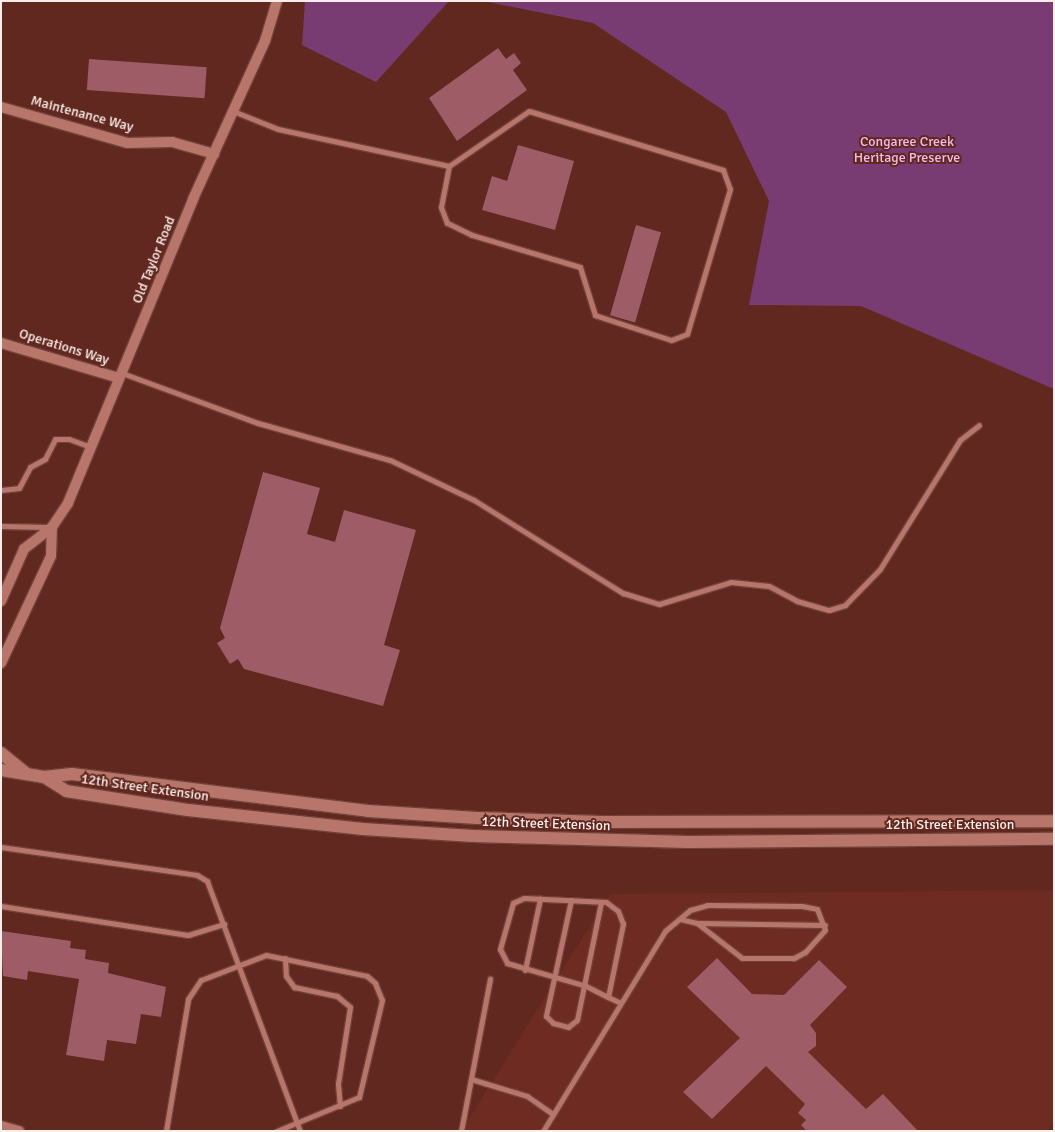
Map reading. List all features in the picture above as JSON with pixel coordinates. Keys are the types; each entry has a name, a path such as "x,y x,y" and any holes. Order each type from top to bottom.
{"main road":[{"path":"1,753 28,774"},
{"name":"12th Street Extension","path":"1,770 44,777 72,774 244,798 477,818 600,822 1054,821"},
{"name":"12th Street Extension","path":"44,777 66,791 188,810 363,829 464,836 605,841 1054,839"}],"street":[{"name":"Old Taylor Road","path":"1,601 24,549 52,527 68,503 214,154 265,41 277,1"},
{"name":"Maintenance Way","path":"1,107 127,143 172,142 214,154"},
{"name":"Operations Way","path":"1,343 120,376"},
{"path":"1,663 51,556 52,527"},
{"path":"1,1126 19,1131"}],"lane":[{"path":"234,111 278,129 449,166 529,111 723,170 730,189 687,334 671,340 595,315 580,267 472,235 447,223 441,207 449,166"},
{"path":"120,376 258,423 390,460 474,500 623,593 659,604 731,582 769,586 798,601 829,610 845,605 880,569 960,440 979,425"},
{"path":"1,490 19,488 30,467 45,459 55,439 69,438 91,447"},
{"path":"1,526 52,527"},
{"path":"1,848 197,875 211,888 300,1131"},
{"path":"608,997 623,924 618,911 602,902 524,898 513,903 506,916 500,949 507,963 525,970 586,986 608,997 621,1002"},
{"path":"525,970 540,899"},
{"path":"571,900 556,979 546,1016 553,1023 568,1027 576,1020 586,986 602,902"},
{"path":"543,1131 664,931 690,910 707,904 802,906 817,910 825,925"},
{"path":"1,906 188,934 224,924"},
{"path":"680,919 697,922 825,925"},
{"path":"697,922 742,958 794,958 805,952 825,925"},
{"path":"166,1131 188,998 201,980 266,955 348,969 367,976 380,990 382,1000 365,1083 355,1101 277,1131"},
{"path":"285,958 286,976 294,987 337,996 350,1007 338,1084 340,1106"},
{"path":"462,1131 490,979"},
{"path":"471,1079 527,1096 553,1114"}],"shaded area":[{"path":"1054,890 1054,1120 1048,1131 461,1131 610,894"}],"green space":[{"path":"305,1 449,1 376,82 302,45"},
{"name":"Congaree Creek Heritage Preserve","path":"483,1 1054,1 1054,389 861,306 749,305 769,201 726,112 593,23"}],"building":[{"path":"498,48 506,59 514,53 521,63 513,70 527,90 457,141 429,98"},
{"path":"89,59 207,67 205,98 87,90"},
{"path":"518,145 574,161 555,230 482,210 492,176 507,181"},
{"path":"636,225 661,232 635,323 610,315"},
{"path":"263,472 320,488 307,534 335,542 344,510 416,530 384,645 400,650 383,706 244,669 238,659 230,664 217,643 225,638 220,628"},
{"path":"1,931 71,941 70,948 86,950 85,959 109,963 108,973 166,987 161,1017 141,1014 136,1044 107,1040 104,1061 66,1055 79,979 28,971 27,980 3,976"},
{"path":"717,958 752,994 784,995 819,960 847,987 810,1025 816,1033 816,1046 808,1052 866,1109 883,1094 918,1131 807,1131 801,1125 806,1120 798,1113 805,1104 766,1066 712,1119 683,1092 740,1038 687,987"}]}
